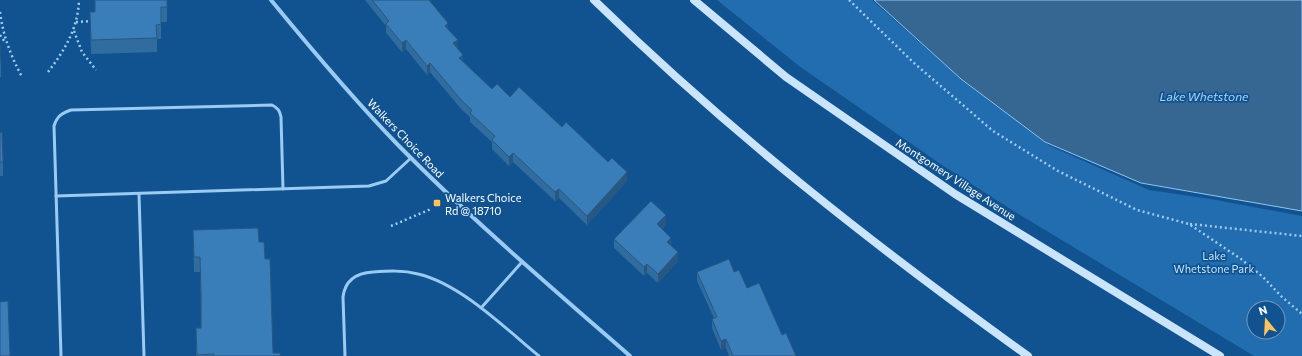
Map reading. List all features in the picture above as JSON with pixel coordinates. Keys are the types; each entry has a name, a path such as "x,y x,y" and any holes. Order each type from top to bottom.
{"main road":[{"path":"594,0 630,35 730,126 810,192 898,260 1028,356"},
{"name":"Montgomery Village Avenue","path":"694,0 786,77 955,194 1220,356"}],"street":[{"name":"Walkers Choice Road","path":"271,0 334,75 411,158 522,262 630,356"}],"lane":[{"path":"61,356 54,126 59,115 71,110 258,104 272,105 277,107 281,117 283,189"},
{"path":"56,196 374,186 389,178 411,158"},
{"path":"139,194 144,356"},
{"path":"481,308 522,262"},
{"path":"345,356 345,287 351,279 367,272 418,274 436,280 448,286 481,308 539,356"}],"path":[{"path":"48,72 61,54 73,31 79,10 79,0"},
{"path":"849,0 914,63 993,131 1058,171 1137,210 1189,224 1302,236"},
{"path":"0,12 1,25 6,44"},
{"path":"76,22 95,21"},
{"path":"73,31 82,52 96,70"},
{"path":"0,35 22,77"},
{"path":"391,226 431,209"},
{"path":"1189,224 1241,259 1263,277 1282,297 1302,314"}],"green space":[{"name":"Lake Whetstone Park","path":"717,0 872,0 964,82 1050,146 1149,190 1211,199 1302,216 1302,356 1254,356 1012,210 942,165 799,66"}],"water":[{"name":"Lake Whetstone","path":"874,0 1302,0 1302,211 1141,183 1045,142 961,79"}],"building":[{"path":"95,0 167,0 167,7 161,7 161,24 156,25 157,38 91,40 90,12 95,12"},
{"path":"372,0 429,0 448,23 445,26 458,40 453,43 463,55 459,58 492,89 497,84 510,97 519,87 562,127 566,122 608,162 612,158 627,172 587,216 559,189 555,192 513,153 509,157 492,140 495,136 470,113 472,110 462,101 430,63 427,66 406,40 402,43 386,24 389,21"},
{"path":"2,132 3,162 0,162 0,133"},
{"path":"651,201 666,215 657,224 671,238 667,242 678,252 658,274 647,264 644,267 614,239"},
{"path":"258,228 259,242 264,242 265,259 270,259 273,353 280,353 280,356 214,356 214,354 197,355 196,328 201,328 200,257 194,257 193,230"},
{"path":"729,259 734,272 739,270 747,288 759,283 782,335 786,333 796,356 733,356 726,339 721,341 712,319 717,317 697,272"},
{"path":"8,301 10,356 0,356 0,302"}],"place":[{"name":"Walkers Choice Rd @ 18710","path":"437,203"}]}
